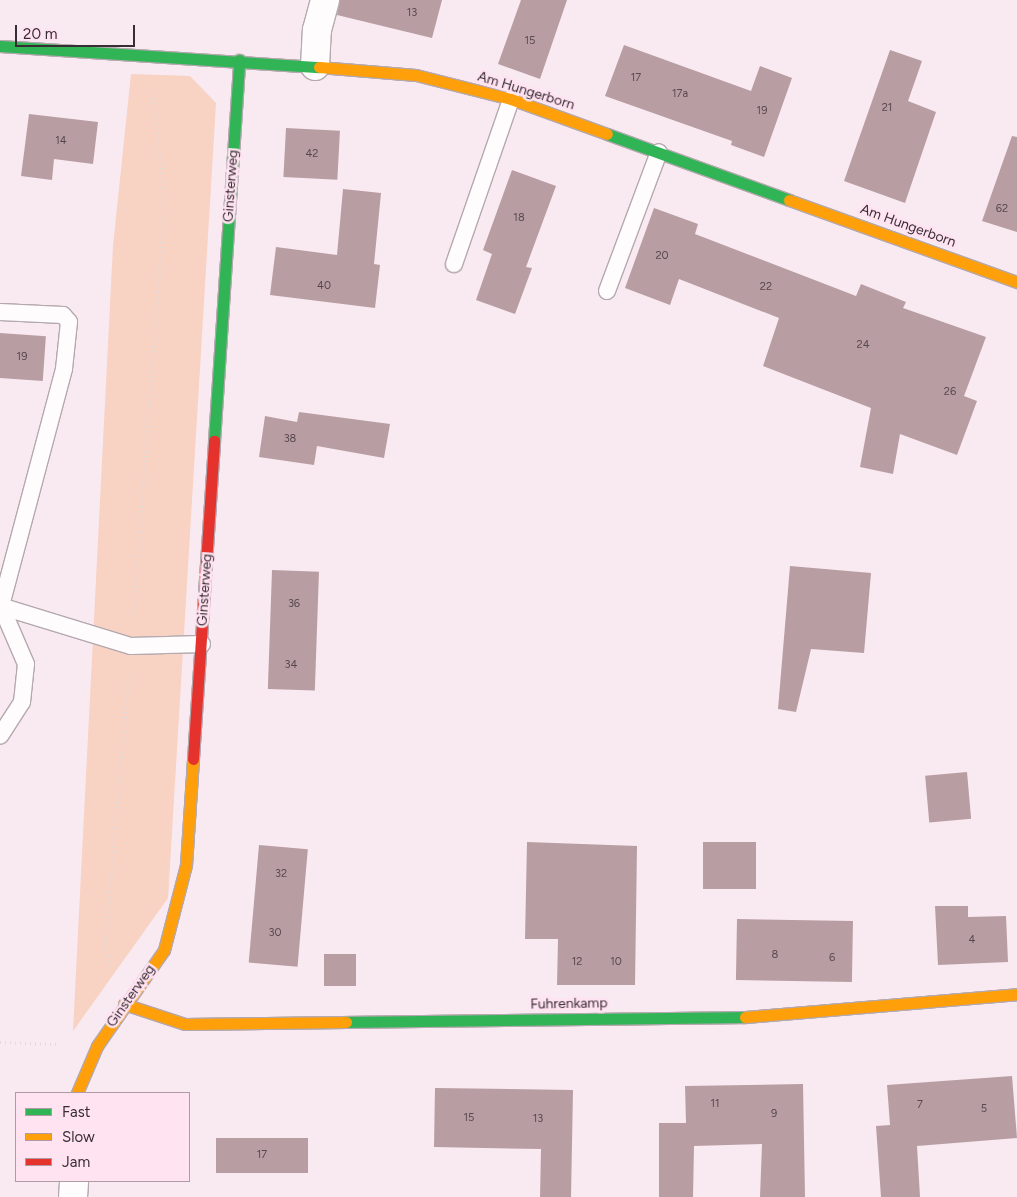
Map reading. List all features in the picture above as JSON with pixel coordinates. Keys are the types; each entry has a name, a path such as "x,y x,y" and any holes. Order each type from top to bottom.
{"street":[{"path":"315,66 317,30 326,0"},
{"name":"Am Hungerborn","path":"0,46 239,60 416,75 511,99 1017,282"},
{"name":"Ginsterweg","path":"77,1092 97,1046 124,1004 164,950 186,865 239,60"},
{"name":"Fuhrenkamp","path":"124,1004 185,1024 742,1017 1017,994"},
{"path":"73,1197 74,1182"}],"lane":[{"path":"454,264 511,99"},
{"path":"607,291 659,152"},
{"path":"0,312 62,316 69,322 64,369 0,606 26,664 22,702 0,736"},
{"path":"0,606 131,646 202,644"}],"path":[{"path":"124,1004 105,947 131,646 165,198 148,55"},
{"path":"0,1042 97,1046"}],"shaded area":[{"path":"131,74 190,76 216,103 168,898 73,1031 113,246"}],"building":[{"path":"340,0 442,0 432,38 337,15"},
{"path":"521,0 567,0 540,79 498,64"},
{"path":"624,45 751,91 760,66 792,78 764,157 731,145 732,141 605,96"},
{"path":"890,50 922,61 908,101 936,112 905,203 844,181"},
{"path":"29,114 98,122 93,164 54,159 52,180 21,176"},
{"path":"286,128 340,131 337,180 283,177"},
{"path":"1012,136 1017,137 1017,232 982,221"},
{"path":"512,170 556,186 526,267 532,268 515,314 476,300 492,254 483,250"},
{"path":"343,189 381,193 374,264 380,265 375,308 270,295 276,247 337,255"},
{"path":"654,208 698,224 695,234 856,296 861,284 906,302 903,308 986,337 964,396 977,401 957,455 900,434 893,474 860,467 871,408 763,366 779,318 679,279 670,305 625,288"},
{"path":"0,333 46,336 43,381 0,378"},
{"path":"299,412 390,424 384,458 317,446 314,465 259,457 265,416 297,422"},
{"path":"790,566 871,573 864,653 811,649 796,712 778,709"},
{"path":"272,570 319,572 315,691 268,689"},
{"path":"967,772 971,819 929,822 925,776"},
{"path":"527,842 637,846 635,985 557,985 558,939 525,939"},
{"path":"703,842 756,842 756,889 703,889"},
{"path":"259,845 308,849 298,967 249,963"},
{"path":"935,906 968,906 968,917 1006,916 1008,962 938,965"},
{"path":"737,919 853,921 852,982 736,980"},
{"path":"324,954 356,954 356,986 324,986"},
{"path":"1012,1076 1017,1138 917,1146 920,1197 881,1197 876,1126 890,1125 887,1085"},
{"path":"803,1084 805,1197 760,1197 762,1144 694,1146 693,1197 659,1197 659,1123 686,1123 685,1086"},
{"path":"435,1088 573,1090 571,1197 540,1197 541,1149 434,1147"},
{"path":"216,1138 308,1138 308,1173 216,1173"}],"traffic: fast":[{"path":"0,46 319,67"},
{"path":"214,441 239,60"},
{"path":"607,134 789,200"},
{"path":"346,1022 745,1017"}],"traffic: slow":[{"path":"319,67 416,75 511,99 607,134"},
{"path":"789,200 1017,282"},
{"path":"77,1092 97,1046 164,950 186,865 193,759"},
{"path":"745,1017 1017,994"},
{"path":"124,1004 185,1024 346,1022"}],"traffic: jam":[{"path":"193,759 214,441"}]}
